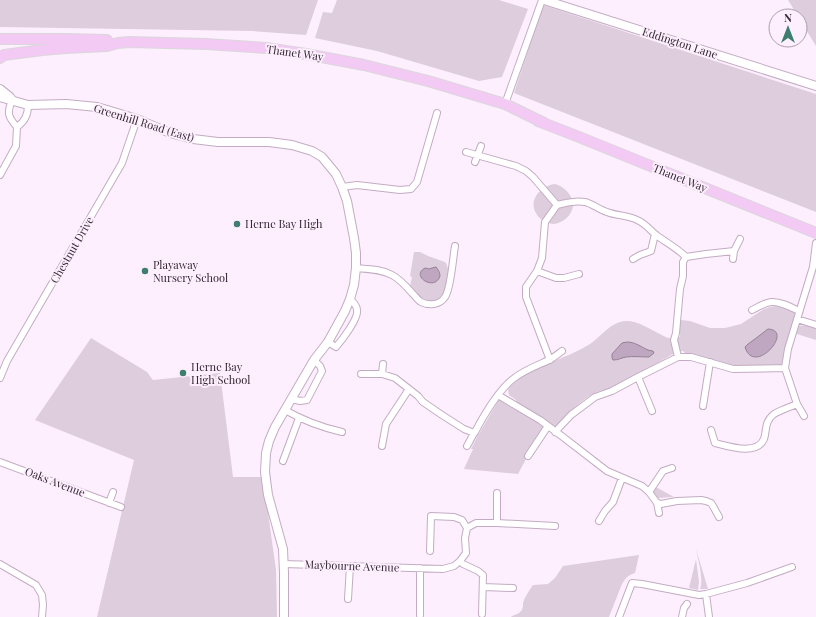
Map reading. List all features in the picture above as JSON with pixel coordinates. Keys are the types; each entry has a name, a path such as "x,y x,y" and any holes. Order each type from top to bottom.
{"main road":[{"name":"Thanet Way","path":"0,39 108,40 118,43"},
{"name":"Thanet Way","path":"0,58 4,55 42,50 107,46 118,43 161,42 218,44 266,48 364,65 428,81 505,104 544,123 816,233"},
{"name":"Thanet Way","path":"467,93 502,110 544,123"}],"street":[{"name":"Eddington Lane","path":"543,0 816,86"},
{"path":"505,104 543,0"},
{"path":"0,89 10,97 12,101 8,108 9,116 17,127 16,146 0,175"},
{"name":"Greenhill Road (East)","path":"0,97 28,105 66,104 97,107 137,119 170,133 193,138 218,142 283,143 300,146 322,157 336,174 342,187"},
{"path":"17,127 25,120 28,113 28,105"},
{"path":"284,617 283,549 268,495 265,472 266,453 269,441 285,410 314,360 328,342 345,311 354,285 356,253 347,201 342,187 357,185 400,190 411,189 416,182 437,113"},
{"name":"Chestnut Drive","path":"0,378 7,361 122,163 137,119"},
{"path":"475,162 481,146"},
{"path":"466,152 516,166 526,171 557,205"},
{"path":"550,360 526,297 526,287 537,271 542,258 545,222 557,205 572,202 585,202 609,213 630,217 644,224 655,234 677,248 686,257"},
{"path":"633,259 651,251 655,234"},
{"path":"733,260 734,251 740,239"},
{"path":"804,416 797,404 785,368 788,349 799,311 815,266 816,243"},
{"path":"356,268 386,272 403,283 420,301 430,305 438,303 446,297 455,246"},
{"path":"678,357 674,340 683,276 682,262 686,257 734,251"},
{"path":"537,271 556,278 564,278 579,274"},
{"path":"328,342 336,347 343,340 355,318 358,311 356,305 350,299"},
{"path":"752,310 763,304 771,302 779,303 799,311"},
{"path":"797,319 816,325"},
{"path":"467,446 498,395 512,380 525,371 550,360 562,351"},
{"path":"555,432 570,415 595,397 612,391 678,357 691,357 733,369 785,368"},
{"path":"292,399 300,401 306,400 310,394 322,371 320,366 314,360"},
{"path":"703,406 710,362"},
{"path":"382,374 383,364"},
{"path":"361,374 382,374 395,378 435,411 464,429 474,433"},
{"path":"638,377 652,411"},
{"path":"382,446 386,424 409,389"},
{"path":"498,395 540,420 555,432 563,436 607,471 642,486 649,492 657,503 659,513"},
{"path":"711,430 715,443 742,449 749,449 757,446 763,440 768,422 774,414 797,404"},
{"path":"285,410 318,426 342,432"},
{"path":"283,462 299,418"},
{"path":"528,456 548,426"},
{"name":"Oaks Avenue","path":"0,462 121,507"},
{"path":"649,492 663,471 672,468"},
{"path":"599,521 613,502 622,478"},
{"path":"109,503 113,492"},
{"path":"497,493 497,523"},
{"path":"657,503 661,504 677,501 701,500 706,501 713,506 719,517"},
{"path":"430,552 431,516 454,516 462,520 467,528 465,538 466,553 460,561 463,564 478,570 483,576 482,614"},
{"path":"467,528 476,523 555,526"},
{"name":"Maybourne Avenue","path":"284,564 443,569 454,566 460,561"},
{"path":"0,564 36,585 42,595 42,617"},
{"path":"348,599 350,566"},
{"path":"619,617 632,583 699,595 747,583 792,567"},
{"path":"420,568 420,615"},
{"path":"483,587 513,588"},
{"path":"706,594 709,617"},
{"path":"682,617 684,608 687,604"}],"shaded area":[{"path":"0,0 318,0 306,35 252,31 0,27"},
{"path":"337,0 499,0 528,9 502,77 479,81 377,51 315,38 323,12 332,13"},
{"path":"788,0 816,0 816,46 808,33 808,8 793,8"},
{"path":"543,5 816,94 816,212 514,93"},
{"path":"554,184 561,186 570,195 573,206 571,212 566,218 561,222 554,224 542,220 536,214 534,203 537,194 540,191 549,185"},
{"path":"414,252 420,252 445,262 448,267 448,281 446,288 438,299 432,301 426,300 419,296 410,286"},
{"path":"436,267 440,276 437,281 433,283 425,281 420,275 421,271 425,268 429,269"},
{"path":"777,306 797,312 793,325 806,325 816,329 816,340 790,332 781,366 729,368 694,355 686,354 683,351 674,352 673,354 608,390 603,390 591,395 574,408 556,426 550,424 526,459 518,474 464,469 477,437 498,401 501,399 517,404 516,400 509,395 508,390 510,387 529,373 590,344 615,324 631,321 668,338 680,337 681,320 690,321 710,328 725,328 741,324 764,309"},
{"path":"768,329 775,331 777,336 775,343 770,350 763,355 756,357 750,355 745,347"},
{"path":"91,338 147,372 153,380 220,373 233,477 263,477 276,570 277,617 97,617 134,460 35,420"},
{"path":"622,343 635,343 647,350 653,351 654,353 649,357 624,357 613,360 612,354"},
{"path":"654,486 674,497 658,498 652,494"},
{"path":"696,549 708,589 700,589 701,575"},
{"path":"639,555 635,573 626,578 622,584 609,617 511,617 522,610 525,598 533,585 548,584 555,578 563,566"},
{"path":"696,559 699,582 698,590 689,588"}],"place":[{"name":"Herne Bay High","path":"237,224"},
{"name":"Playaway Nursery School","path":"145,271"},
{"name":"Herne Bay High School","path":"183,373"}]}
